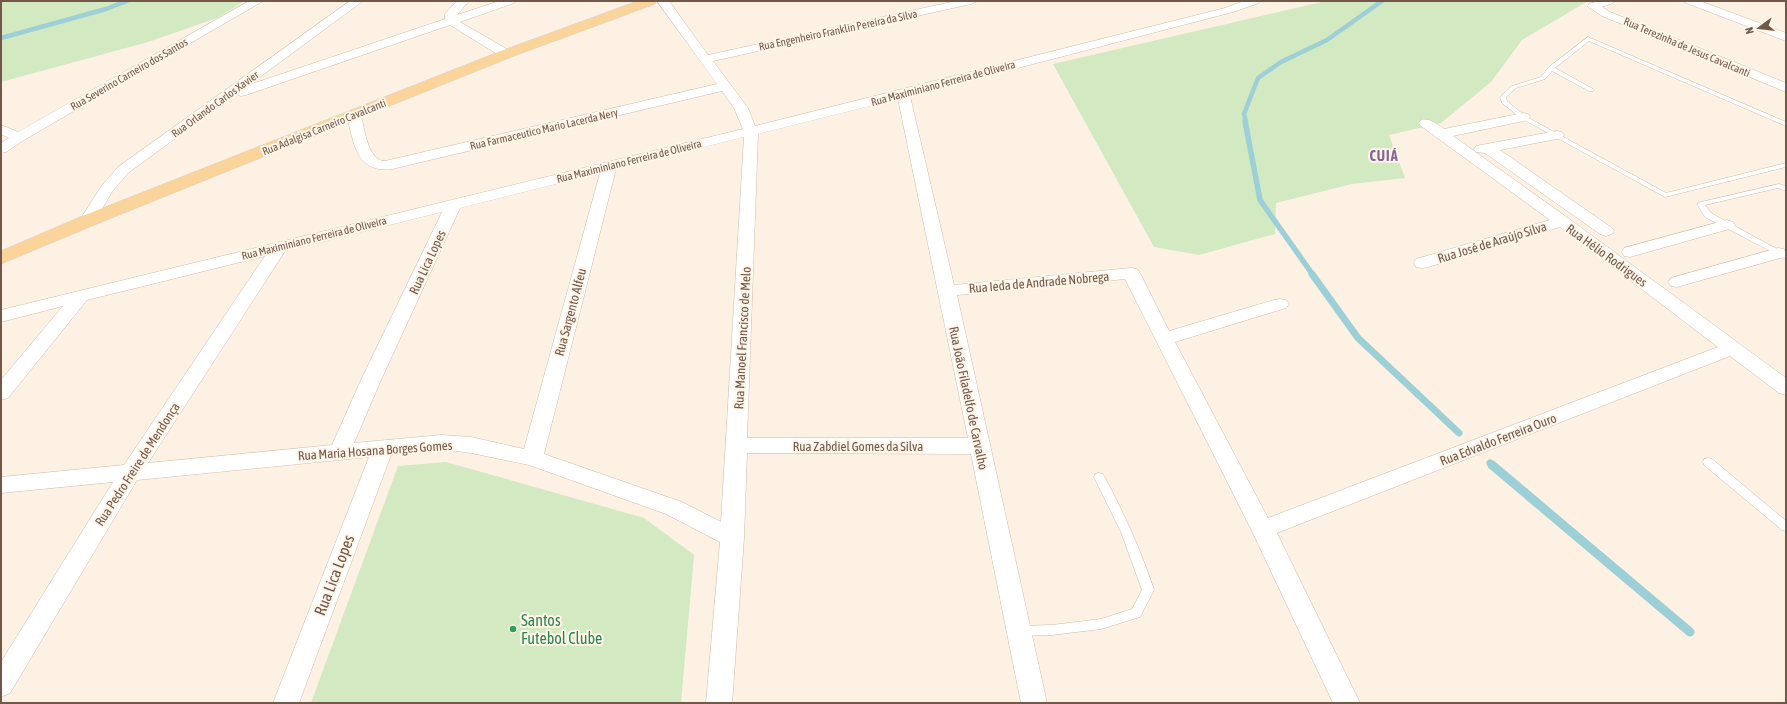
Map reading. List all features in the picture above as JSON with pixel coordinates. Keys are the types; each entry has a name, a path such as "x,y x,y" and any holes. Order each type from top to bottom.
{"main road":[{"name":"Rua Adalgisa Carneiro Cavalcanti","path":"1,258 87,221 506,54 662,1"}],"street":[{"name":"Rua Orlando Carlos Xavier","path":"87,221 106,190 123,170 357,1"},
{"path":"451,21 451,14 463,1"},
{"path":"221,99 510,1"},
{"name":"Rua Manoel Francisco de Melo","path":"662,1 741,108 751,132 732,538 719,703"},
{"name":"Rua Engenheiro Franklin Pereira da Silva","path":"705,60 971,1"},
{"name":"Rua Maximiniano Ferreira de Oliveira","path":"1,316 280,246 903,94 1229,10 1255,1"},
{"name":"Rua Terezinha de Jesus Cavalcanti","path":"1609,1 1593,6 1606,14 1786,88"},
{"path":"1690,1 1786,37"},
{"name":"Rua Severino Carneiro dos Santos","path":"1,148 259,2"},
{"path":"451,21 506,54"},
{"name":"Rua Farmaceutico Mario Lacerda Nery","path":"354,115 366,156 370,162 379,165 404,162 725,86"},
{"name":"Rua João Filadelfo de Carvalho","path":"903,94 947,291 978,446 1034,703"},
{"path":"1440,134 1523,116"},
{"name":"Rua Hélio Rodrigues","path":"1426,123 1786,388"},
{"path":"1,129 19,137"},
{"path":"1466,152 1557,135"},
{"path":"1488,148 1606,231"},
{"name":"Rua Sargento Alfeu","path":"532,458 609,166"},
{"name":"Rua Lica Lopes","path":"340,451 371,380 454,204"},
{"name":"Rua José de Araújo Silva","path":"1422,263 1562,222"},
{"path":"1630,252 1728,225"},
{"name":"Rua Pedro Freire de Mendonça","path":"1,685 130,473 280,246"},
{"path":"1677,282 1782,255"},
{"name":"Rua Ieda de Andrade Nobrega","path":"947,291 1131,273 1164,339"},
{"path":"1,393 80,296"},
{"path":"1280,304 1164,339 1263,529 1347,703"},
{"name":"Rua Edvaldo Ferreira Ouro","path":"1263,529 1733,348"},
{"name":"Rua Maria Hosana Borges Gomes","path":"1,485 442,442 472,445 532,458 674,508 732,538"},
{"name":"Rua Zabdiel Gomes da Silva","path":"737,445 978,446"},
{"name":"Rua Lica Lopes","path":"286,703 383,448"}],"lane":[{"path":"1786,124 1588,39 1551,68 1543,78 1514,87 1502,97 1504,102 1523,116 1665,195 1786,165"},
{"path":"1551,68 1591,90"},
{"path":"1782,255 1708,215 1701,204 1779,186 1786,189"},
{"path":"1708,462 1786,527"},
{"path":"1018,632 1052,630 1101,624 1136,613 1148,590 1134,549 1120,515 1099,477"}],"green space":[{"path":"1,1 245,1 217,18 148,42 1,82"},
{"path":"1326,1 1588,1 1522,40 1491,82 1441,123 1389,135 1405,178 1352,184 1276,203 1275,234 1199,255 1154,247 1053,64"},
{"name":"Santos Futebol Clube","path":"446,462 644,518 694,555 681,703 311,703 398,466"}],"waterway":[{"path":"1,38 106,9 127,1"},
{"path":"1246,122 1244,114 1258,78 1281,62 1327,40 1382,1"},
{"path":"1245,121 1260,200 1313,275"},
{"path":"1312,274 1358,338 1459,433"},
{"path":"1492,465 1690,632"}],"place":[{"name":"Santos Futebol Clube","path":"513,629"}],"district":[{"name":"CUIÁ","path":"1384,156"}]}
